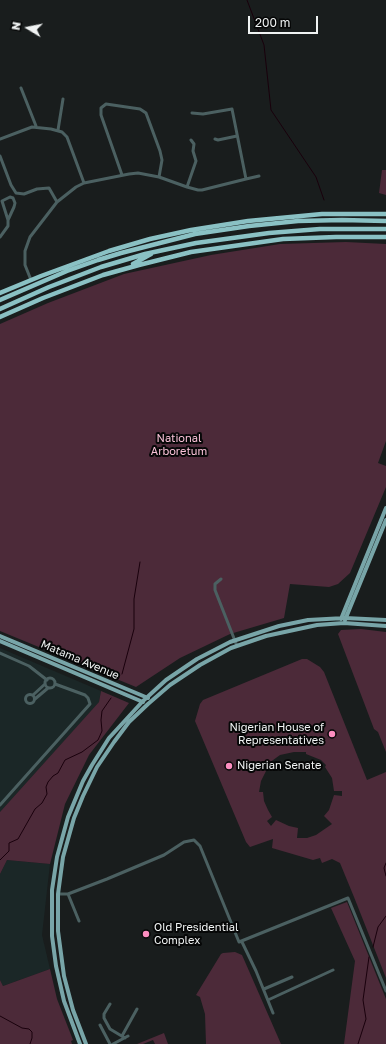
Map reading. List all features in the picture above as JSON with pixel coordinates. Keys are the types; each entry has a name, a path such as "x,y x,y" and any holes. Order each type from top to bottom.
{"highway":[{"path":"0,292 85,258 150,239 191,230 279,218 322,214 386,214"},
{"path":"0,300 98,260 182,238 263,224 318,220 386,220"},
{"path":"263,224 259,231 260,233 265,233"},
{"path":"249,226 252,232 251,235"},
{"path":"0,309 49,287 101,267 122,260 196,243 265,233 320,229 386,229"},
{"path":"0,318 69,288 125,269 191,252 256,242 306,238 386,237"},
{"path":"150,239 182,238"},
{"path":"125,269 156,252"}],"main road":[{"path":"342,623 386,508"},
{"path":"331,619 346,610 386,520"},
{"path":"346,610 354,618"},
{"path":"80,1044 64,1002 56,966 52,918 54,875 64,830 73,805 83,781 109,738 147,697 183,668 212,651 235,641 279,626 308,620 354,618 386,620"},
{"path":"86,1044 73,1010 64,976 58,931 58,894 66,843 83,796 97,767 114,742 129,722 152,700 186,673 214,656 237,646 281,632 317,625 342,623 386,626"},
{"name":"Matama Avenue","path":"0,636 10,643 148,704"},
{"name":"Matama Avenue","path":"0,641 10,643 152,700"},
{"path":"133,697 135,704 134,710"}],"street":[{"path":"21,88 36,126"},
{"path":"58,130 63,99"},
{"path":"122,175 101,115 101,108 106,104 140,109 146,113 162,160 159,177"},
{"path":"192,113 203,114 232,109 246,179"},
{"path":"0,139 20,130 36,126 62,132 67,137 84,183"},
{"path":"215,139 218,140 237,136"},
{"path":"187,187 196,161 193,143 191,140"},
{"path":"0,156 11,185 16,192 24,194 37,189 49,188 57,202"},
{"path":"31,280 25,265 25,251 30,237 57,202 69,191 84,183 138,173 159,177 187,187 202,190 259,176"},
{"path":"0,237 8,226 8,220 2,201 10,197 15,205 8,220"},
{"path":"221,578 215,584 215,590 237,646"},
{"path":"0,653 29,666 47,680 50,678 52,679 55,684 85,695 90,704 0,805"},
{"path":"46,686 33,695 27,696 27,701 32,703 46,686 47,680"},
{"path":"46,686 52,688 55,684"},
{"path":"33,695 35,699"},
{"path":"58,894 68,894 107,880 156,859 184,842 194,840 200,846 240,942 242,942 264,989 273,1013"},
{"path":"68,894 79,921"},
{"path":"242,942 348,898 386,991"},
{"path":"268,1000 333,970"},
{"path":"264,989 292,977"},
{"path":"110,1004 104,1014 104,1018 110,1029 125,1037"},
{"path":"100,1025 112,1044 125,1037 137,1009"}],"shaded area":[{"path":"0,648 101,691 99,702 0,812"},
{"path":"7,860 50,864 42,935 50,969 3,986 0,980 0,874"}],"green space":[{"path":"382,170 386,170 386,195 379,193"},
{"name":"National Arboretum","path":"346,242 386,244 386,441 378,463 386,466 386,487 350,573 338,584 329,587 290,584 284,618 230,634 180,658 136,687 0,631 0,324 48,303 124,274 211,255 280,244"},
{"path":"361,629 386,632 386,752 378,732 374,729 338,634 341,630"},
{"path":"302,659 307,659 320,667 324,672 367,780 386,772 386,978 340,863 332,859 322,863 320,858 313,860 272,848 273,839 250,847 246,842 195,721 200,704 203,700","holes":["294,752 306,752 306,754 321,760 326,765 325,767 332,778 334,791 342,791 342,796 334,795 329,810 324,816 332,824 316,835 307,838 297,838 298,828 276,820 271,826 267,821 272,817 264,801 263,792 259,792 261,781 266,771 264,769 269,763 280,755"]},
{"path":"101,691 129,703 89,755 65,804 50,864 7,860 0,874 0,812 99,702"},
{"path":"347,902 386,999 386,1044 344,1044 355,961 331,908"},
{"path":"235,952 242,955 281,1044 206,1044 205,1014 200,997 196,995 221,954"},
{"path":"50,969 57,999 73,1040 71,1041 72,1044 0,1044 0,980 3,986"},
{"path":"164,1033 168,1044 155,1044 153,1040 143,1044 137,1044"}],"waterway":[{"path":"247,0 264,45 271,110 316,177 324,200"},
{"path":"122,674 134,629 134,599 140,562"},
{"path":"0,860 9,851 9,843 18,839 35,809 42,803 47,794 46,787 48,782 58,773 65,760 82,752 98,740 102,731 102,711 111,698"},
{"path":"386,863 384,868 386,876"},
{"path":"373,947 378,927 386,916"},
{"path":"358,1044 366,1019 363,1000 369,957"},
{"path":"0,1016 22,1028 29,1029 32,1032 30,1044"}],"place":[{"name":"Nigerian House of Representatives","path":"332,734"},
{"name":"Nigerian Senate","path":"229,766"},
{"name":"Old Presidential Complex","path":"146,934"}]}
